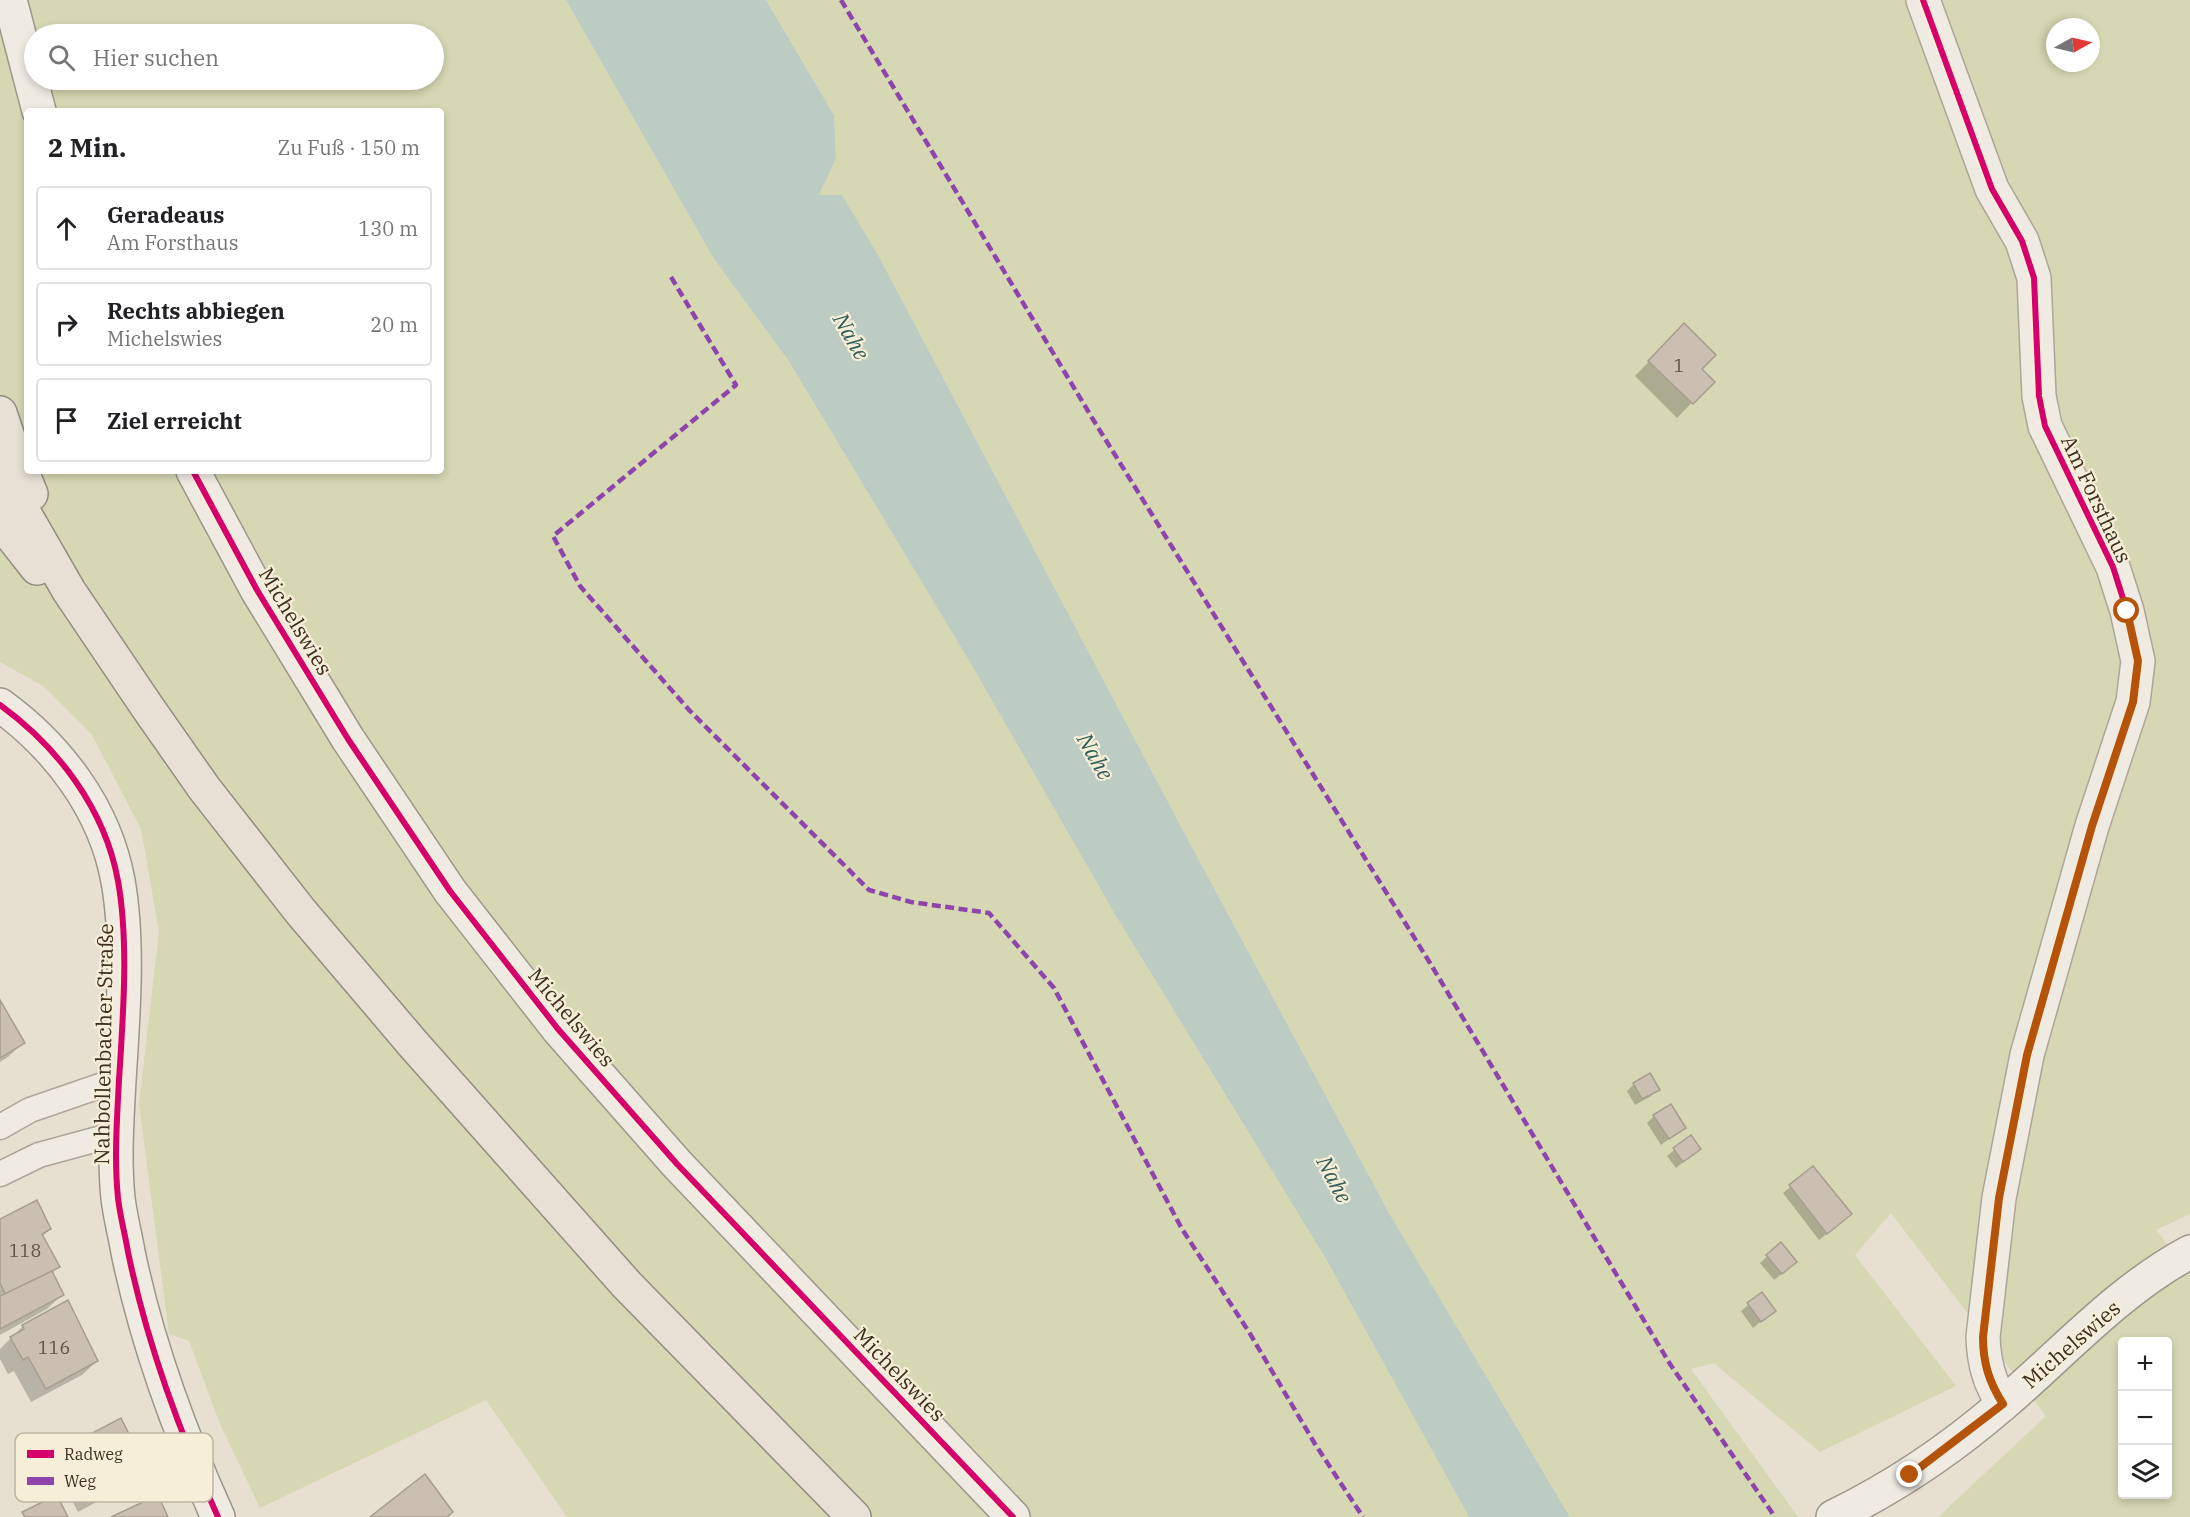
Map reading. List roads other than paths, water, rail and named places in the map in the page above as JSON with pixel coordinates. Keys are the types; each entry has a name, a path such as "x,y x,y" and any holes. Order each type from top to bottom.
{"main road":[{"path":"0,413 69,591"},
{"path":"0,471 69,591 148,708 210,797 301,912 414,1046 627,1285 854,1517"},
{"path":"0,521 148,708"}],"street":[{"path":"10,0 24,54"},
{"name":"Am Forsthaus","path":"1923,0 1992,189 2022,242 2034,278 2039,396 2045,426 2113,567 2127,611 2138,661 2133,702 2079,872 2027,1055 1999,1198 1983,1337 1983,1356 1989,1378 2003,1404"},
{"path":"34,90 38,108"},
{"name":"Michelswies","path":"196,474 257,590 348,740 450,891 558,1029 677,1164 1013,1517"},
{"name":"Nahbollenbacher Straße","path":"0,705 19,718 47,745 71,774 91,807 107,842 118,879 123,918 120,1078 116,1134 118,1198 133,1276 152,1347 182,1433"},
{"name":"Michelswies","path":"1833,1517 1910,1475 2003,1404 2086,1329 2167,1264 2190,1252"},
{"name":"Nahbollenbacher Straße","path":"212,1502 218,1517"}],"lane":[{"path":"0,1127 30,1110 120,1078"},
{"path":"0,1174 39,1155 116,1134"}],"water":[{"name":"Nahe","path":"566,0 766,0 834,115 836,159 819,195 842,195 878,255 1389,1213 1570,1517 1469,1517 1326,1259 1116,916 968,659 788,360 714,259"}]}
